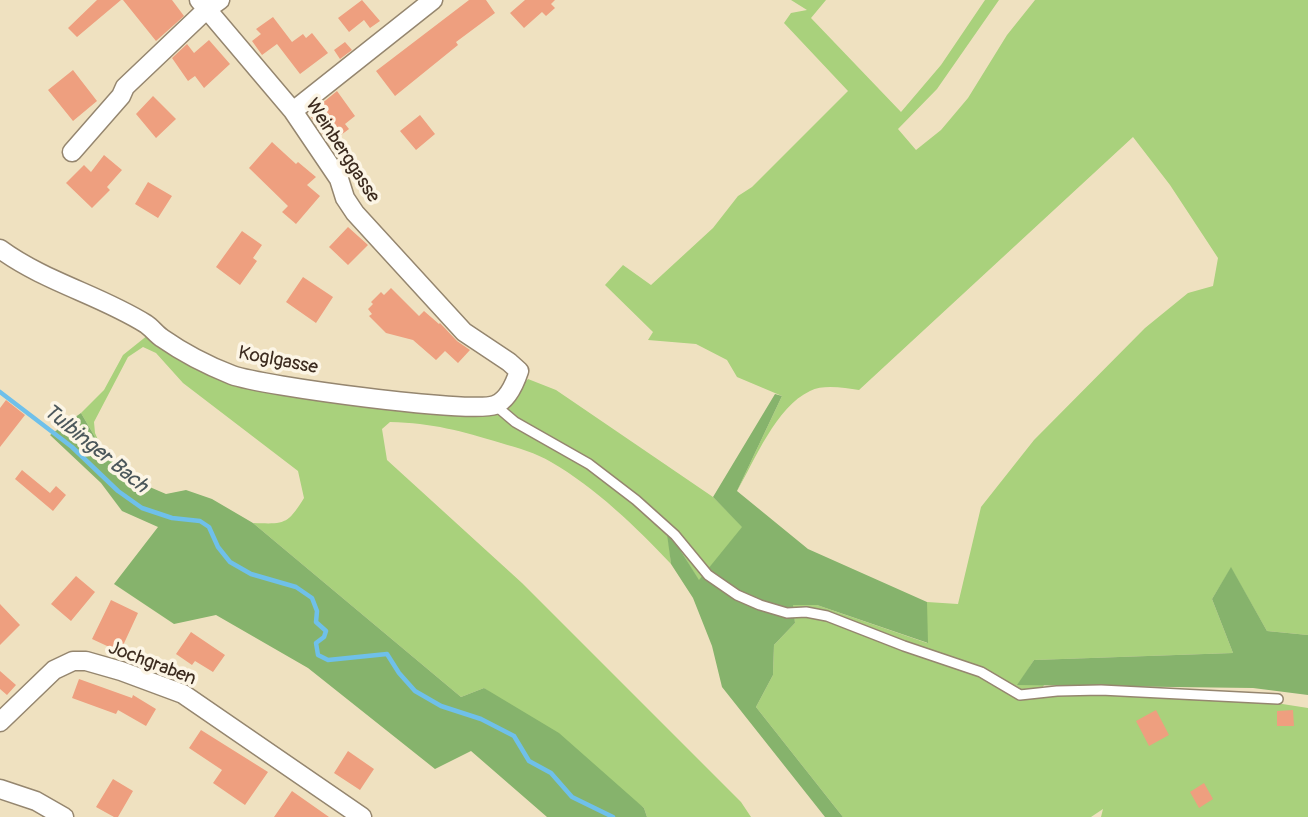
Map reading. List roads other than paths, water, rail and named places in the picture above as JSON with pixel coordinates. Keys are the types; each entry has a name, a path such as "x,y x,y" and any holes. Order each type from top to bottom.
{"street":[{"path":"293,111 433,0"},
{"path":"72,152 121,96 125,87 208,3"},
{"name":"Weinberggasse","path":"208,3 293,111 340,179 345,198 355,213 464,332 519,371 509,392 495,405"},
{"name":"Koglgasse","path":"0,249 62,285 149,325 160,337 233,376 297,388 373,397 464,406 495,405"},
{"name":"Jochgraben","path":"0,722 54,670 73,661 86,661 183,694 362,817"},
{"path":"0,789 36,801 64,817"}],"lane":[{"path":"495,405 515,422 562,447 598,471 676,535 708,575 737,595 760,605 787,613 806,612 827,617 981,672 1020,695 1101,690 1278,699"}],"waterway":[{"name":"Tulbinger Bach","path":"0,392 72,447 118,491 142,508 172,518 200,521 209,527 218,547 230,562 251,574 296,587 312,598 317,611 316,622 326,631 324,637 316,643 318,655 328,660 387,654 415,691 441,706 481,719 514,736 529,761 551,773 572,797 613,817"}]}
